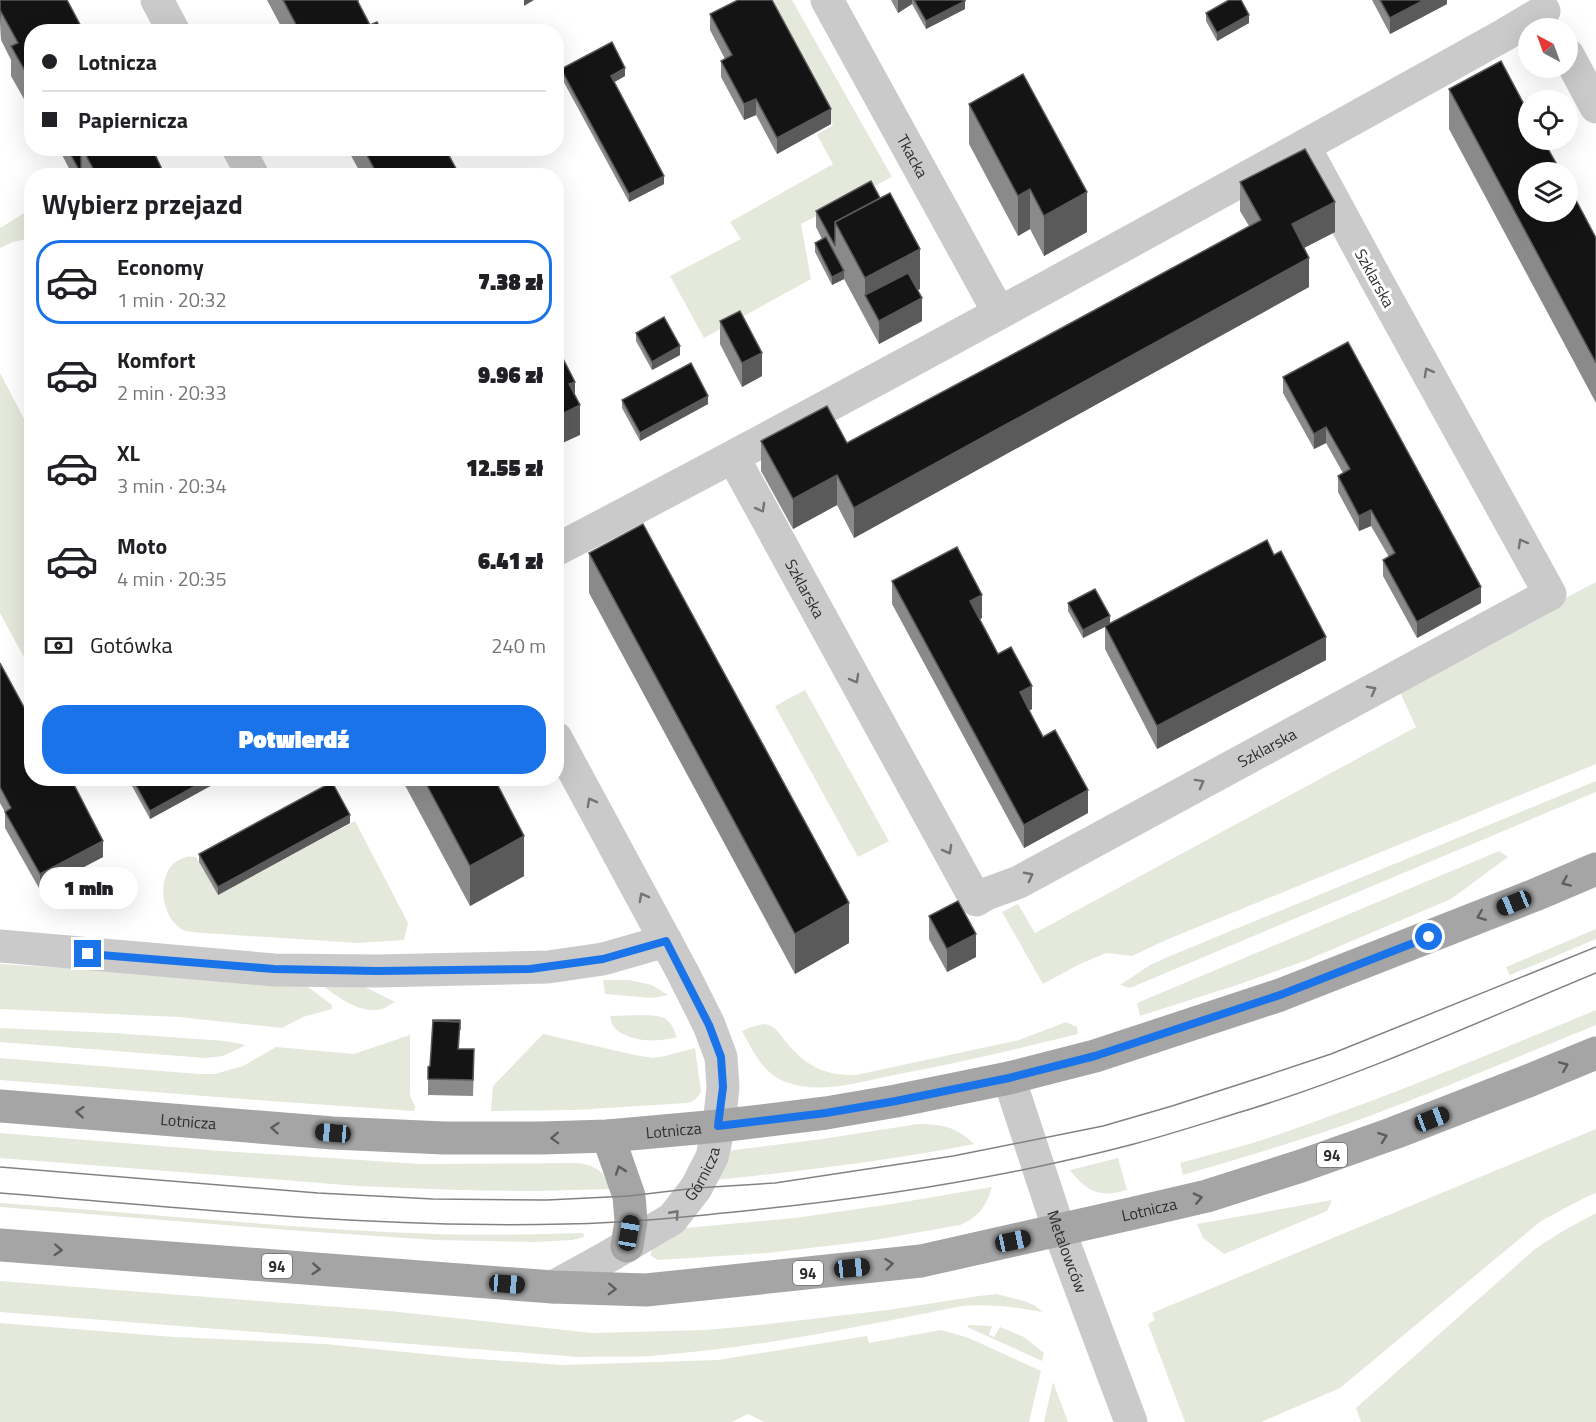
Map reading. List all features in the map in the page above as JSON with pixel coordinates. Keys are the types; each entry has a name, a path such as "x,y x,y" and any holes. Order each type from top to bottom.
{"main road":[{"name":"Lotnicza","path":"0,1106 333,1133 455,1138 608,1136 826,1113 1009,1078 1095,1056 1280,995 1596,869"},
{"name":"Lotnicza","path":"0,1245 553,1287 646,1290 921,1261 1207,1196 1394,1133 1596,1053"},
{"path":"608,1136 629,1196 631,1221 627,1246"}],"street":[{"path":"157,0 170,24"},
{"name":"Tkacka","path":"827,0 999,313"},
{"path":"564,546 999,313 1545,13"},
{"path":"1578,74 1596,107"},
{"name":"Szklarska","path":"733,457 976,900 1019,882 1550,594 1304,146"},
{"name":"Górnicza","path":"553,1287 672,1219 696,1188 712,1157 723,1087 719,1050 709,1025 564,753"},
{"path":"0,946 274,969 377,971 548,967 603,959 666,941"},
{"name":"Metalowców","path":"1009,1078 1059,1230 1131,1422"}],"shaded area":[{"path":"792,0 892,177 801,224 811,279 704,338 670,276 741,239 730,222 833,164 817,135 833,125 769,1"},
{"path":"24,213 24,240 0,248 0,228"},
{"path":"0,373 24,419 24,657 0,613"},
{"path":"1596,582 1596,764 1132,956 1106,953 1043,984 1002,912 1018,904 1035,933 1416,727 1397,686"},
{"path":"805,690 889,841 858,857 775,706"},
{"path":"1596,781 1596,792 1130,988 1120,985 1150,965 1170,956"},
{"path":"355,821 408,923 404,940 359,943 190,932 174,923 168,914 163,890 169,869 177,861 196,857 218,895"},
{"path":"1499,851 1508,857 1451,899 1307,960 1140,1016 1137,1003"},
{"path":"1596,929 1596,939 1510,975 1506,967"},
{"path":"0,964 303,983 332,1005 332,1009 303,1017 282,1028 179,1017 0,1009"},
{"path":"603,980 629,980 652,985 668,995 653,998 605,994"},
{"path":"320,984 363,986 395,1002 382,1009 365,1009 349,1003"},
{"path":"1596,1010 1596,1025 1396,1106 1344,1125 1183,1175 1180,1163 1253,1143 1358,1106"},
{"path":"641,1015 664,1018 671,1024 677,1037 654,1040 629,1037 615,1028 610,1016"},
{"path":"1066,1022 1077,1027 1078,1034 940,1066 854,1084 826,1087 799,1086 778,1078 765,1068 742,1031 759,1025 772,1026 800,1057 816,1068 834,1074 856,1075 1019,1040"},
{"path":"0,1028 113,1033 225,1041 246,1045 223,1056 205,1058 0,1042"},
{"path":"543,1034 653,1058 695,1048 701,1092 692,1102 687,1103 576,1110 491,1111 493,1086"},
{"path":"410,1035 410,1095 415,1107 414,1111 0,1080 0,1058 215,1074 243,1066 276,1047 354,1054"},
{"path":"918,1124 955,1130 974,1144 844,1165 714,1180 727,1151"},
{"path":"1596,1129 1596,1193 1541,1221 1340,1388 1261,1422 1185,1422 1148,1324 1155,1320 1152,1313"},
{"path":"0,1133 421,1164 579,1163 599,1171 606,1178 611,1189 535,1191 358,1186 0,1158"},
{"path":"1118,1158 1127,1190 1109,1193 1095,1191 1082,1184 1070,1170"},
{"path":"992,1187 981,1210 972,1219 960,1225 869,1241 767,1253 658,1260 650,1255 653,1247 675,1229 795,1218"},
{"path":"1332,1200 1327,1211 1224,1254 1203,1238 1197,1224"},
{"path":"0,1203 382,1232 474,1235 583,1233 584,1237 535,1242 435,1240 0,1207"},
{"path":"1596,1213 1596,1422 1361,1422 1356,1408 1535,1249"},
{"path":"0,1281 390,1311 592,1333 706,1330 760,1325 997,1294 1024,1301 1043,1312 1002,1306 962,1306 737,1347 651,1356 579,1357 0,1312"},
{"path":"0,1323 174,1337 325,1344 563,1365 718,1360 867,1336 869,1343 941,1330 969,1338 1041,1371 1029,1422 764,1422 748,1414 732,1422 0,1422"},
{"path":"969,1325 992,1326 989,1335 994,1337 1000,1327 1024,1337 1044,1353 1042,1361 967,1327"},
{"path":"1053,1382 1068,1422 1044,1422"}],"building":[{"path":"0,0 67,0 80,24 24,24 24,69 11,46 18,43 0,10"},
{"path":"283,0 357,0 369,24 296,24"},
{"path":"738,0 772,0 831,109 777,138 756,99 744,104 721,61 732,55 710,14"},
{"path":"914,0 965,0 965,1 926,21"},
{"path":"1229,0 1241,0 1249,15 1217,33 1206,13"},
{"path":"1380,0 1424,0 1390,18"},
{"path":"612,42 625,68 611,76 664,176 629,194 564,75 564,67"},
{"path":"1501,61 1518,93 1518,150 1549,150 1555,162 1518,162 1518,218 1449,89"},
{"path":"1023,74 1087,192 1044,216 1030,189 1018,196 969,104"},
{"path":"1305,149 1335,202 1292,224 1309,258 854,508 837,475 793,499 761,441 827,406 847,443 1021,350 1261,220 1240,182"},
{"path":"71,156 81,156 81,168 78,168"},
{"path":"86,156 156,156 161,168 93,168"},
{"path":"367,156 449,156 456,168 374,168"},
{"path":"871,181 880,198 835,222 835,246 816,211"},
{"path":"890,193 920,249 865,278 835,222"},
{"path":"1578,204 1596,238 1596,363 1520,222 1578,222"},
{"path":"826,237 844,271 832,277 815,243"},
{"path":"908,273 922,298 879,321 865,295"},
{"path":"740,311 762,353 742,363 720,321"},
{"path":"664,317 680,346 652,362 636,333"},
{"path":"1348,342 1481,587 1417,622 1383,560 1395,553 1371,510 1359,516 1338,476 1350,469 1326,427 1314,434 1283,377"},
{"path":"564,361 575,382 569,384 580,405 564,413"},
{"path":"691,363 708,396 640,433 622,400"},
{"path":"643,524 849,903 795,934 589,553"},
{"path":"1267,540 1274,555 1281,551 1326,637 1157,726 1105,626"},
{"path":"957,547 982,595 970,601 998,654 1011,647 1032,686 1020,692 1043,737 1055,730 1088,790 1024,825 892,581"},
{"path":"1095,589 1110,616 1083,630 1068,603"},
{"path":"0,663 24,707 24,786 75,786 103,841 40,874 5,812 11,808 0,787"},
{"path":"136,786 195,786 150,811"},
{"path":"325,786 334,786 350,815 218,887 199,854"},
{"path":"427,786 498,786 524,836 470,866"},
{"path":"958,901 976,934 947,949 929,916"},
{"path":"460,1020 460,1022 433,1021"},
{"path":"433,1021 460,1022 458,1049 474,1049 473,1080 428,1079"}],"tram line":[{"path":"0,1167 318,1193 433,1199 547,1200 629,1196 696,1188 775,1183 953,1156 1103,1126 1331,1054 1596,947"},
{"path":"0,1193 283,1216 495,1225 639,1221 856,1198 949,1184 1042,1166 1189,1128 1334,1081 1596,973"}],"route":[{"path":"88,954 274,969 377,971 530,969 603,959 666,941 709,1025 721,1057 723,1087 718,1126 826,1113 896,1101 1009,1078 1095,1056 1280,995 1429,937"}]}
